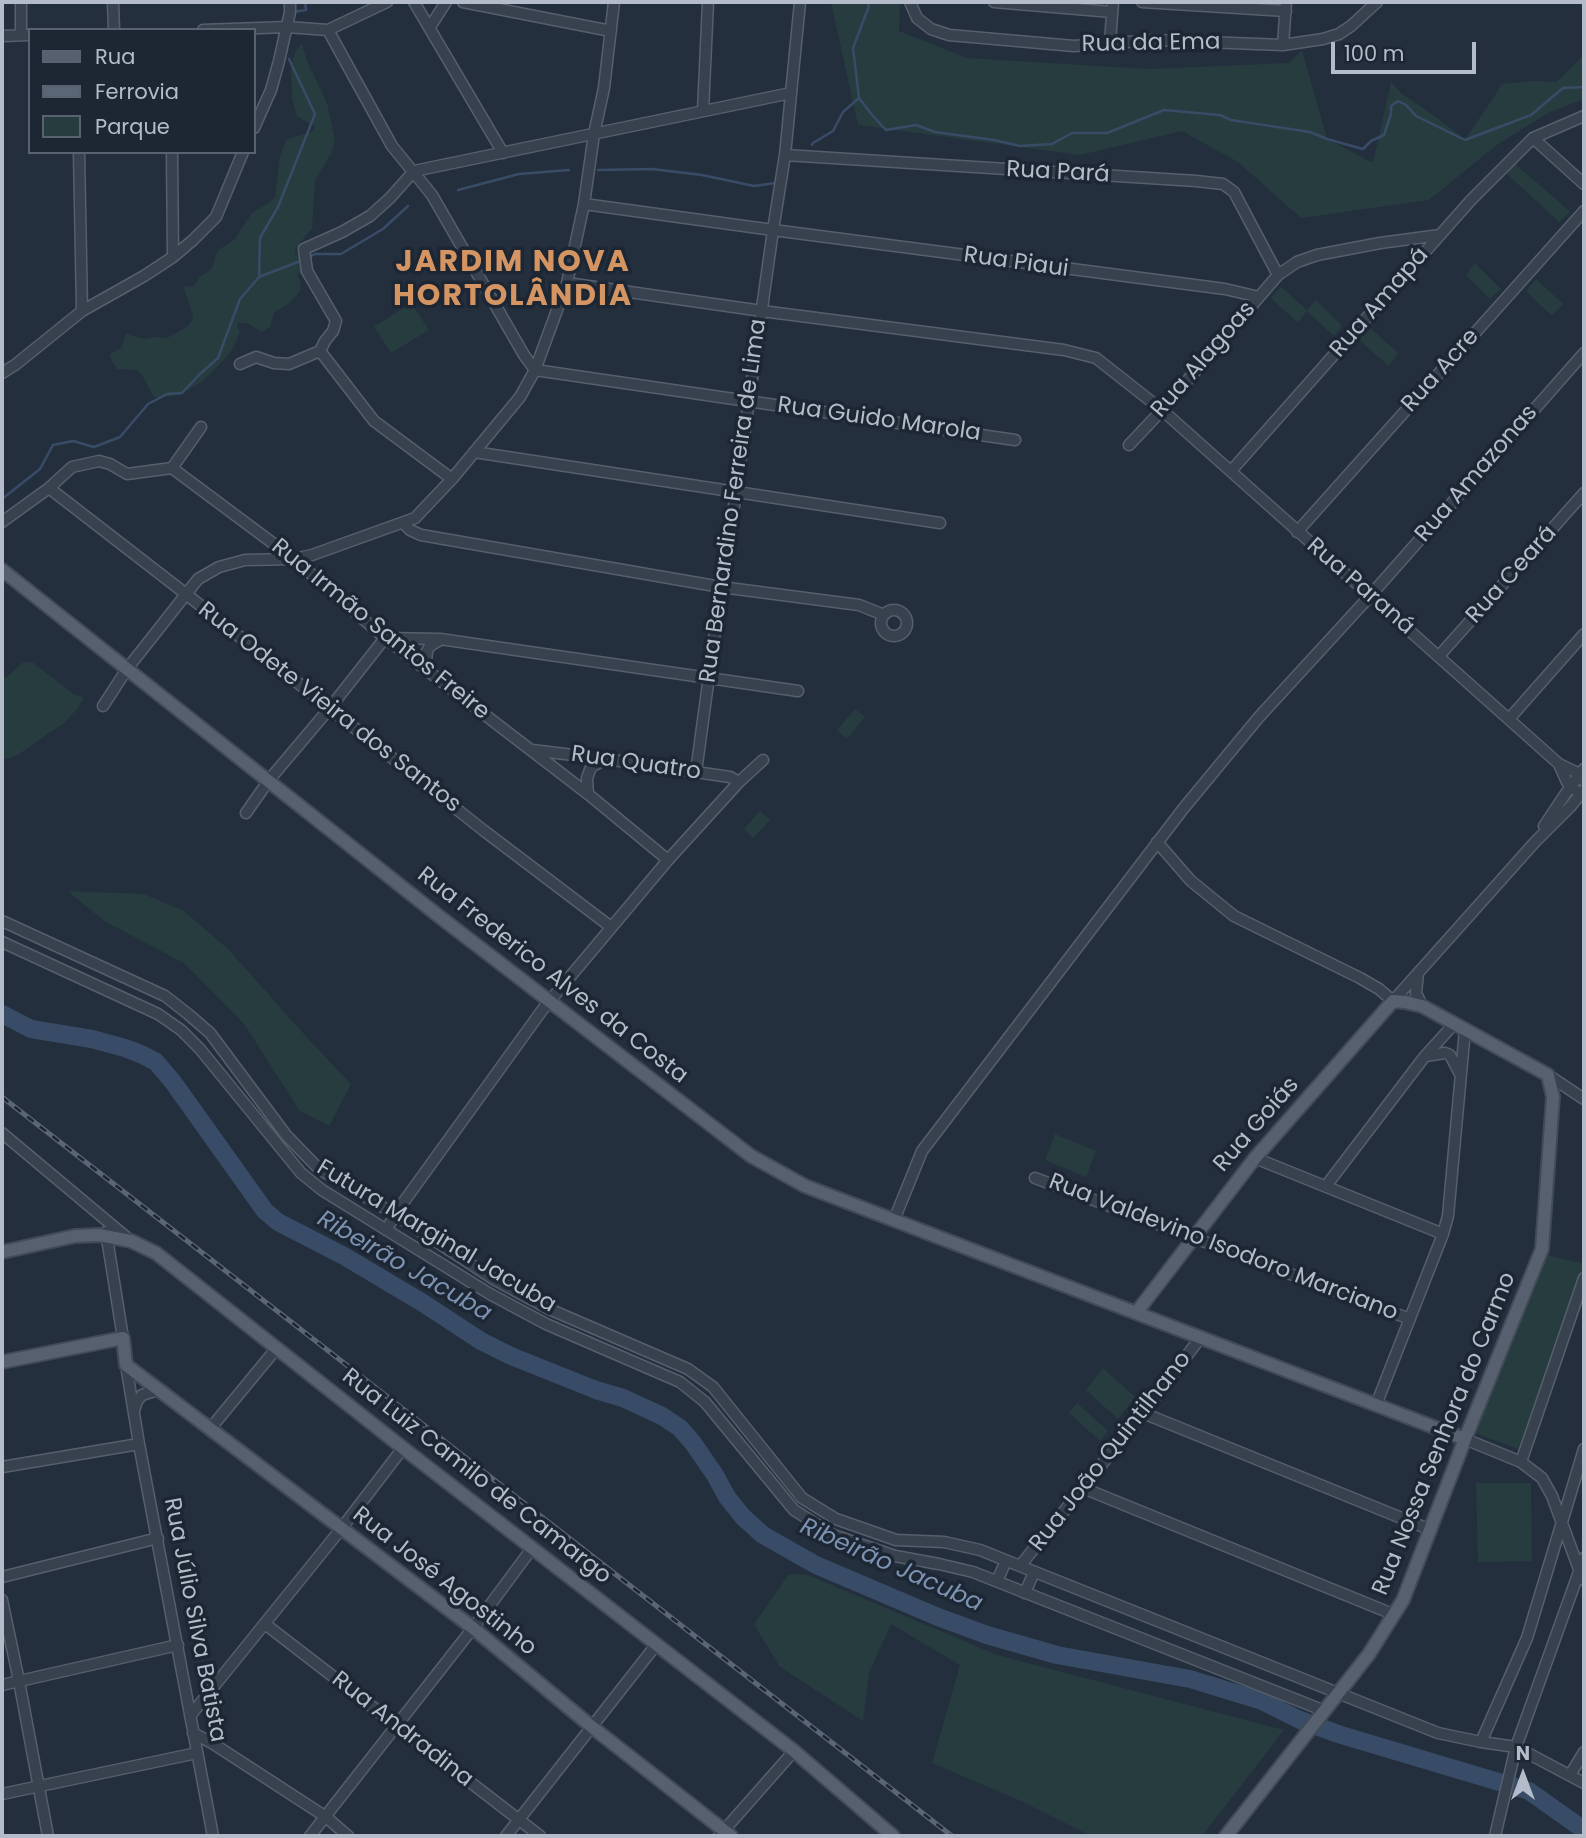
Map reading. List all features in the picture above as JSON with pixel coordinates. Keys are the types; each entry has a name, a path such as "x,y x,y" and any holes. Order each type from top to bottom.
{"main road":[{"name":"Rua Frederico Alves da Costa","path":"2,570 440,918 751,1156 805,1186 1465,1439"},
{"path":"1393,1001 1422,1006 1548,1075"},
{"name":"Rua Goiás","path":"1136,1313 1255,1158 1393,1001"},
{"name":"Rua Nossa Senhora do Carmo","path":"1225,1835 1323,1715 1369,1654 1404,1600 1457,1459 1542,1249 1553,1097 1548,1075"},
{"name":"Rua Luiz Camilo de Camargo","path":"2,1252 75,1236 99,1235 131,1241 156,1253 794,1751 893,1836"},
{"path":"2,1362 123,1338"},
{"name":"Rua Júlio Silva Batista","path":"123,1338 127,1365"},
{"name":"Rua José Agostinho","path":"127,1365 473,1628 725,1834"},
{"path":"1445,1431 1453,1444 1457,1459"}],"street":[{"path":"2,36 26,35 21,2"},
{"path":"113,2 114,28"},
{"path":"256,124 271,90 287,27 290,2"},
{"path":"256,28 327,30 387,2"},
{"path":"414,2 503,153"},
{"path":"430,27 446,2"},
{"path":"463,2 611,31"},
{"path":"103,706 127,669 198,579 219,566 245,560 294,559 312,555 415,518 452,479 520,397 535,370 567,283 604,88 614,2"},
{"path":"703,111 708,2"},
{"name":"Rua Bernardino Ferreira de Lima","path":"696,772 785,155 800,2"},
{"name":"Rua da Ema","path":"910,2 917,18 932,29 949,35 1074,46 1155,40 1283,45 1339,34 1375,2"},
{"path":"994,2 1113,7 1111,42"},
{"path":"1142,2 1286,7 1283,45"},
{"path":"327,30 392,146 432,195 535,370"},
{"path":"240,363 256,357 274,363 289,364 320,351 336,321 307,271 304,249 370,216 414,172 791,93"},
{"path":"1584,116 1533,138 1584,184"},
{"name":"Rua Amapá","path":"1231,471 1440,235 1533,138"},
{"path":"79,154 82,311"},
{"path":"172,154 173,257"},
{"path":"2,373 82,311 173,257 216,217 242,154"},
{"name":"Rua Pará","path":"785,155 1223,184 1234,192 1278,275"},
{"name":"Rua Piaui","path":"584,204 1225,289 1259,297"},
{"name":"Rua Acre","path":"1297,532 1584,211"},
{"name":"Rua Alagoas","path":"1129,445 1278,275 1297,262 1317,255 1380,243 1440,235"},
{"name":"Rua Paraná","path":"567,283 1064,351 1096,358 1162,410 1559,764 1583,781"},
{"path":"320,351 374,421 452,479"},
{"name":"Rua Amazonas","path":"894,1220 922,1151 1157,842 1259,717 1370,596 1584,353"},
{"name":"Rua Guido Marola","path":"535,370 1015,440"},
{"path":"2,522 49,488 72,467 99,461 127,474 172,468 201,427"},
{"path":"474,452 940,523"},
{"name":"Rua Irmão Santos Freire","path":"172,468 294,559 385,638 588,794 668,860"},
{"name":"Rua Odete Vieira dos Santos","path":"49,488 483,830 611,927"},
{"name":"Rua Ceará","path":"1439,656 1584,493"},
{"path":"403,523 421,535 721,587 859,606 884,615"},
{"path":"1509,719 1584,634"},
{"path":"246,813 269,780 385,638 440,639 798,691"},
{"path":"429,671 427,651 440,639"},
{"name":"Rua Quatro","path":"531,750 730,777 739,782"},
{"path":"588,794 587,778 591,766 606,759"},
{"path":"386,1230 549,1001 668,860 739,782 763,760"},
{"name":"Rua Paraná","path":"1559,764 1570,787"},
{"path":"1570,787 1575,790 1583,781"},
{"name":"Rua Goiás","path":"1535,842 1570,787 1583,781"},
{"name":"Rua Goiás","path":"1393,1001 1535,842 1570,807 1583,781"},
{"path":"1157,842 1191,881 1234,916 1360,978 1393,1001"},
{"name":"Futura Marginal Jacuba","path":"2,921 165,996 210,1033 286,1135 319,1169 396,1214 495,1280 549,1309 688,1369 713,1387 803,1498 836,1518 896,1540 944,1542 980,1550 1438,1733 1516,1747 1584,1783"},
{"name":"Futura Marginal Jacuba","path":"2,942 158,1014 181,1030 200,1049 301,1173 322,1190 490,1294 547,1324 680,1382 705,1402 794,1510 833,1535 895,1556 973,1572 1323,1715"},
{"path":"1418,972 1416,993 1422,1006"},
{"path":"1326,1186 1425,1056 1459,1027"},
{"path":"1376,1405 1448,1216 1460,1075 1459,1027"},
{"path":"1425,1056 1446,1053 1450,1055 1460,1075"},
{"path":"1548,1075 1584,1099"},
{"path":"2,1133 131,1241"},
{"path":"1255,1158 1443,1234"},
{"name":"Rua Valdevino Isodoro Marciano","path":"1035,1178 1410,1319"},
{"name":"Rua Júlio Silva Batista","path":"103,1218 123,1338"},
{"path":"1521,1462 1584,1278"},
{"name":"Rua João Quintilhano","path":"1020,1566 1201,1337"},
{"path":"210,1429 276,1349"},
{"name":"Rua Júlio Silva Batista","path":"127,1365 139,1444 213,1836"},
{"path":"133,1411 142,1395 158,1390"},
{"path":"1143,1413 1431,1530"},
{"path":"1465,1439 1521,1462 1542,1478 1552,1496 1582,1576"},
{"path":"2,1467 139,1444"},
{"path":"190,1716 403,1448"},
{"path":"1481,1742 1527,1638 1584,1449"},
{"path":"1083,1488 1395,1615"},
{"path":"2,1577 158,1538"},
{"path":"310,1836 533,1547"},
{"path":"1495,1836 1516,1747 1582,1576 1584,1558"},
{"path":"997,1581 1006,1561"},
{"path":"1025,1592 1034,1572"},
{"path":"2,1600 48,1836"},
{"name":"Rua Andradina","path":"265,1624 540,1836"},
{"path":"506,1836 656,1645"},
{"path":"2,1685 178,1646"},
{"path":"193,1733 326,1817 348,1836"},
{"path":"725,1834 794,1751"},
{"path":"1570,1775 1584,1752"},
{"path":"2,1794 197,1753"}],"green space":[{"path":"831,2 900,2 899,31 967,58 1148,69 1289,63 1302,50 1327,139 1373,163 1391,82 1402,94 1465,139 1501,84 1556,82 1584,55 1584,99 1548,113 1498,144 1429,200 1301,218 1238,162 1182,131 1080,155 858,125"},
{"path":"302,44 327,103 335,141 331,154 315,180 312,228 295,249 295,254 300,256 307,252 310,278 297,273 301,284 300,291 290,303 274,312 270,327 262,332 247,323 238,323 240,332 233,348 203,381 181,394 154,397 142,375 136,370 117,369 110,354 121,348 126,334 144,339 167,338 188,326 193,315 183,287 193,286 201,276 211,270 218,250 234,240 252,213 275,197 280,156 286,141 311,132 315,127 297,116 292,98 291,65 296,50"},
{"path":"1515,164 1570,212 1559,222 1507,174"},
{"path":"1475,263 1501,289 1490,299 1466,275"},
{"path":"1536,279 1563,304 1552,316 1526,291"},
{"path":"1281,287 1307,310 1316,300 1342,326 1334,336 1307,311 1298,323 1271,298"},
{"path":"411,303 429,330 391,353 374,327"},
{"path":"1369,327 1398,353 1389,366 1359,340"},
{"path":"32,662 75,695 84,697 64,723 16,756 2,760 2,678 7,677 22,663"},
{"path":"855,709 865,717 847,739 837,730"},
{"path":"760,811 770,820 753,838 744,829"},
{"path":"67,891 144,894 184,911 228,949 351,1084 329,1126 299,1110 245,1025 184,963 106,922"},
{"path":"1055,1134 1096,1151 1086,1177 1045,1160"},
{"path":"1543,1254 1584,1264 1524,1445 1518,1449 1480,1435 1476,1427"},
{"path":"1103,1368 1135,1397 1118,1419 1086,1390"},
{"path":"1077,1403 1108,1431 1100,1441 1069,1413"},
{"path":"1476,1483 1531,1483 1532,1561 1478,1562"},
{"path":"789,1574 808,1575 997,1655 1284,1730 1202,1836 1091,1836 1021,1801 932,1763 960,1665 891,1624 869,1673 863,1721 779,1666 754,1624"}],"waterway":[{"path":"293,12 306,10 305,2"},
{"path":"859,98 853,48 869,6 867,2"},
{"path":"259,277 260,238 278,207 315,114 289,59"},
{"path":"812,145 833,131 843,112 859,98 886,130 916,125 935,132 1020,146 1052,144 1072,133 1107,133 1164,110 1220,115 1231,120 1310,132 1363,149 1371,141 1384,135 1391,106 1398,101 1416,116 1465,140 1531,115 1563,88 1584,87"},
{"path":"598,170 652,169 702,175 754,186 775,183"},
{"path":"458,190 519,174 569,170"},
{"path":"309,257 315,254 341,254 383,229 408,206"},
{"path":"2,499 40,469 53,445 73,441 94,447 120,437 148,404 167,394 182,393 218,358 240,299 259,277 303,260"},
{"name":"Ribeirão Jacuba","path":"2,1014 31,1029 92,1039 125,1048 156,1062 265,1211 278,1222 344,1256 481,1341 511,1356 623,1398 662,1416 680,1428 693,1443 743,1517 763,1535 816,1565 987,1635 1057,1655 1190,1679 1262,1701 1300,1720 1338,1734 1529,1791 1584,1830"}],"railway":[{"path":"2,1097 952,1836"}],"district":[{"name":"JARDIM NOVA HORTOLÂNDIA","path":"513,280"}]}
